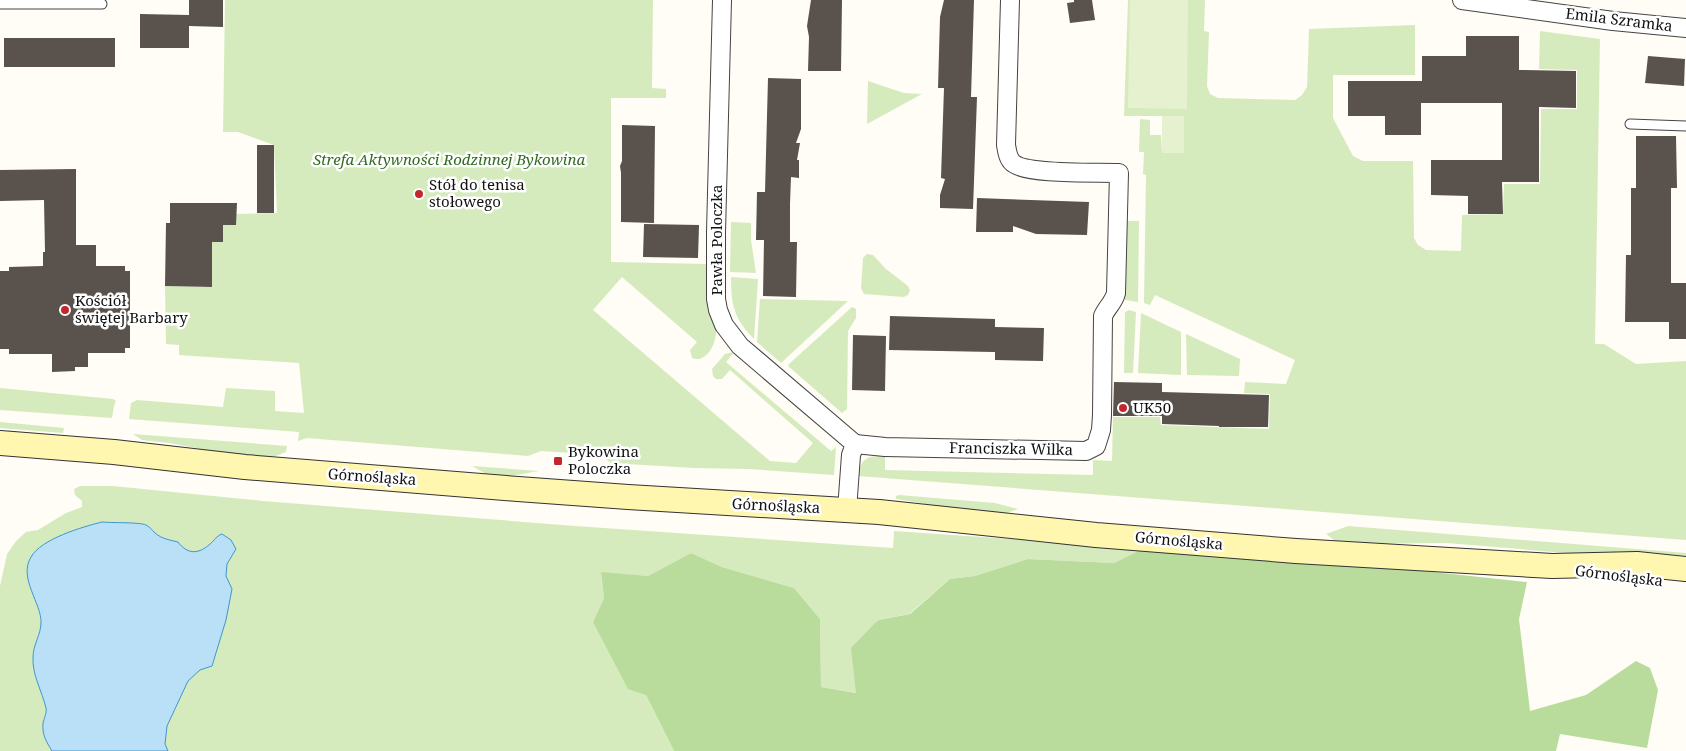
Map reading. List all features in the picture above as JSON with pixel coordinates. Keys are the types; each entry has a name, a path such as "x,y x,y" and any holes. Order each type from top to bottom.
{"street":[{"name":"Pawła Poloczka","path":"722,0 716,250 716,299 718,310 724,325 740,346 855,444"},
{"name":"Franciszka Wilka","path":"855,444 885,447 1086,451 1096,446 1101,430 1102,415 1103,316 1114,300 1116,293 1119,173 1030,170 1012,163 1006,145 1010,0"},
{"name":"Emila Szramka","path":"1462,0 1614,21 1686,28"},
{"name":"Górnośląska","path":"0,443 114,452 245,467 619,496 879,512 1096,535 1296,551 1552,566 1637,564 1686,569"},
{"path":"847,510 851,455 855,444"},
{"name":"Górnośląska","path":"1552,566 1583,572 1686,584"}],"lane":[{"path":"0,4 102,4"},
{"path":"1630,124 1686,126"}],"green space":[{"name":"Strefa Aktywności Rodzinnej Bykowina","path":"225,0 653,0 652,88 666,89 666,98 611,98 611,262 708,264 708,306 716,328 715,341 710,351 702,358 692,358 690,350 697,342 622,277 593,310 770,461 796,463 813,443 730,370 722,379 716,379 713,376 712,369 725,354 734,352 726,362 831,451 836,447 834,475 611,463 600,455 541,451 528,456 307,438 298,441 299,432 129,419 131,403 137,400 223,407 226,388 275,391 275,411 304,413 299,363 179,355 179,345 166,344 165,286 211,287 212,242 223,225 236,225 236,214 277,213 274,145 238,132 223,132"},
{"path":"1128,0 1205,0 1204,31 1209,32 1207,86 1210,94 1218,98 1295,100 1302,95 1307,87 1309,29 1415,25 1415,75 1333,75 1333,118 1353,156 1363,161 1413,161 1414,238 1418,245 1426,250 1461,251 1462,215 1503,214 1504,184 1540,184 1541,109 1577,109 1577,70 1539,69 1540,31 1600,39 1595,344 1604,344 1636,364 1686,361 1686,540 858,476 863,461 874,456 885,456 885,470 1093,475 1093,460 1112,461 1113,417 1160,417 1161,425 1269,429 1270,394 1244,393 1245,382 1286,384 1295,360 1155,295 1150,305 1144,303 1146,175 1143,174 1144,152 1139,152 1140,119 1150,120 1150,135 1161,135 1162,153 1184,153 1184,116 1124,116"},
{"path":"1130,0 1188,0 1187,109 1128,108"},
{"path":"868,81 904,93 922,94 867,124"},
{"path":"1162,116 1184,116 1184,153 1162,153"},
{"path":"1126,221 1139,221 1138,302 1125,300"},
{"path":"731,222 751,223 751,240 756,273 730,272"},
{"path":"867,254 873,255 886,269 908,286 910,290 908,295 904,297 864,294 861,288 863,258"},
{"path":"731,277 758,279 754,339 742,325 735,311"},
{"path":"760,299 848,301 781,363 757,342"},
{"path":"852,307 856,309 856,318 848,331 847,409 842,413 788,366"},
{"path":"1129,310 1136,312 1133,373 1124,373 1125,312"},
{"path":"1141,313 1181,332 1181,375 1138,373"},
{"path":"1186,334 1240,359 1239,376 1187,375"},
{"path":"0,388 113,399 116,401 112,418 0,410"},
{"path":"0,422 64,428 63,433 0,428"},
{"path":"133,434 287,446 286,452 268,459 244,457 142,440"},
{"path":"472,466 539,471 505,477 488,475"},
{"path":"80,486 113,486 263,501 575,526 893,548 894,531 1144,548 1114,563 1028,559 975,576 950,579 909,614 877,620 857,693 821,687 820,619 794,588 722,567 691,553 648,576 601,573 604,598 593,622 646,695 674,751 0,751 0,586 7,554 16,541 26,532 38,530 66,513 82,507 82,501 75,495 74,489"},
{"path":"896,496 995,503 1018,509 999,516 896,499"},
{"path":"1348,526 1686,553 1686,563 1447,543 1339,544 1326,534"},
{"path":"1144,548 1377,566 1527,582 1519,619 1530,711 1586,695 1636,661 1650,668 1658,690 1647,748 1560,734 1556,751 674,751 646,695 628,689 593,622 604,598 601,572 648,576 691,553 722,567 794,588 820,619 821,687 856,693 851,648 878,620 910,614 950,579 975,576 1028,559 1114,563"}],"water":[{"path":"102,522 146,525 160,537 178,542 185,549 193,552 206,548 222,534 231,540 236,549 227,564 226,576 232,589 226,620 212,666 200,670 188,681 167,726 165,744 168,751 52,751 46,741 43,723 46,708 33,664 33,653 41,623 27,574 28,565 36,551 53,539"}],"building":[{"path":"189,0 223,0 223,27 189,26"},
{"path":"811,0 842,0 841,71 808,71 809,37 807,26"},
{"path":"944,0 974,0 971,97 977,97 973,209 940,208 940,195 945,179 941,178 944,88 938,88 940,17"},
{"path":"1074,0 1092,0 1095,20 1070,23 1067,3 1074,2"},
{"path":"140,14 189,15 189,48 140,48"},
{"path":"1466,36 1519,36 1519,70 1576,71 1576,108 1539,107 1539,182 1502,182 1503,214 1468,214 1468,196 1431,195 1431,160 1502,160 1502,103 1421,103 1421,135 1385,135 1385,116 1348,116 1348,81 1422,81 1422,56 1466,56"},
{"path":"4,38 115,38 115,67 4,67"},
{"path":"1648,56 1685,59 1684,86 1645,83"},
{"path":"768,78 801,79 801,129 796,143 800,143 797,160 799,160 799,178 791,177 790,204 790,242 797,242 796,297 763,296 764,240 756,240 757,192 765,192"},
{"path":"622,125 655,126 654,223 621,222 620,166 622,161"},
{"path":"1636,136 1676,136 1677,188 1671,188 1671,283 1686,283 1686,339 1669,339 1669,322 1625,322 1626,255 1631,255 1631,188 1636,188"},
{"path":"257,145 274,145 274,213 257,213"},
{"name":"Kościół świętej Barbary","path":"76,169 76,245 96,245 96,266 125,266 125,271 130,271 130,348 125,348 125,353 88,353 88,367 75,367 75,371 52,372 52,354 9,354 9,349 0,349 0,271 9,271 9,267 43,266 43,252 45,252 44,200 0,201 0,170"},
{"path":"977,198 1089,202 1087,235 1036,234 1013,226 1013,232 976,232"},
{"path":"170,203 237,203 236,225 223,225 223,242 212,242 212,287 165,286 166,223 170,223"},
{"path":"644,224 699,225 698,258 643,257"},
{"path":"890,316 995,319 995,327 1044,328 1043,361 995,360 995,352 889,350"},
{"path":"853,335 886,336 885,391 852,390"},
{"path":"1114,382 1162,383 1162,392 1269,395 1268,427 1162,424 1162,416 1113,416"}],"place":[{"name":"Stół do tenisa stołowego","path":"419,194"},
{"name":"Kościół świętej Barbary","path":"65,310"},
{"name":"UK50","path":"1123,408"},
{"name":"Bykowina Poloczka","path":"558,461"}]}
